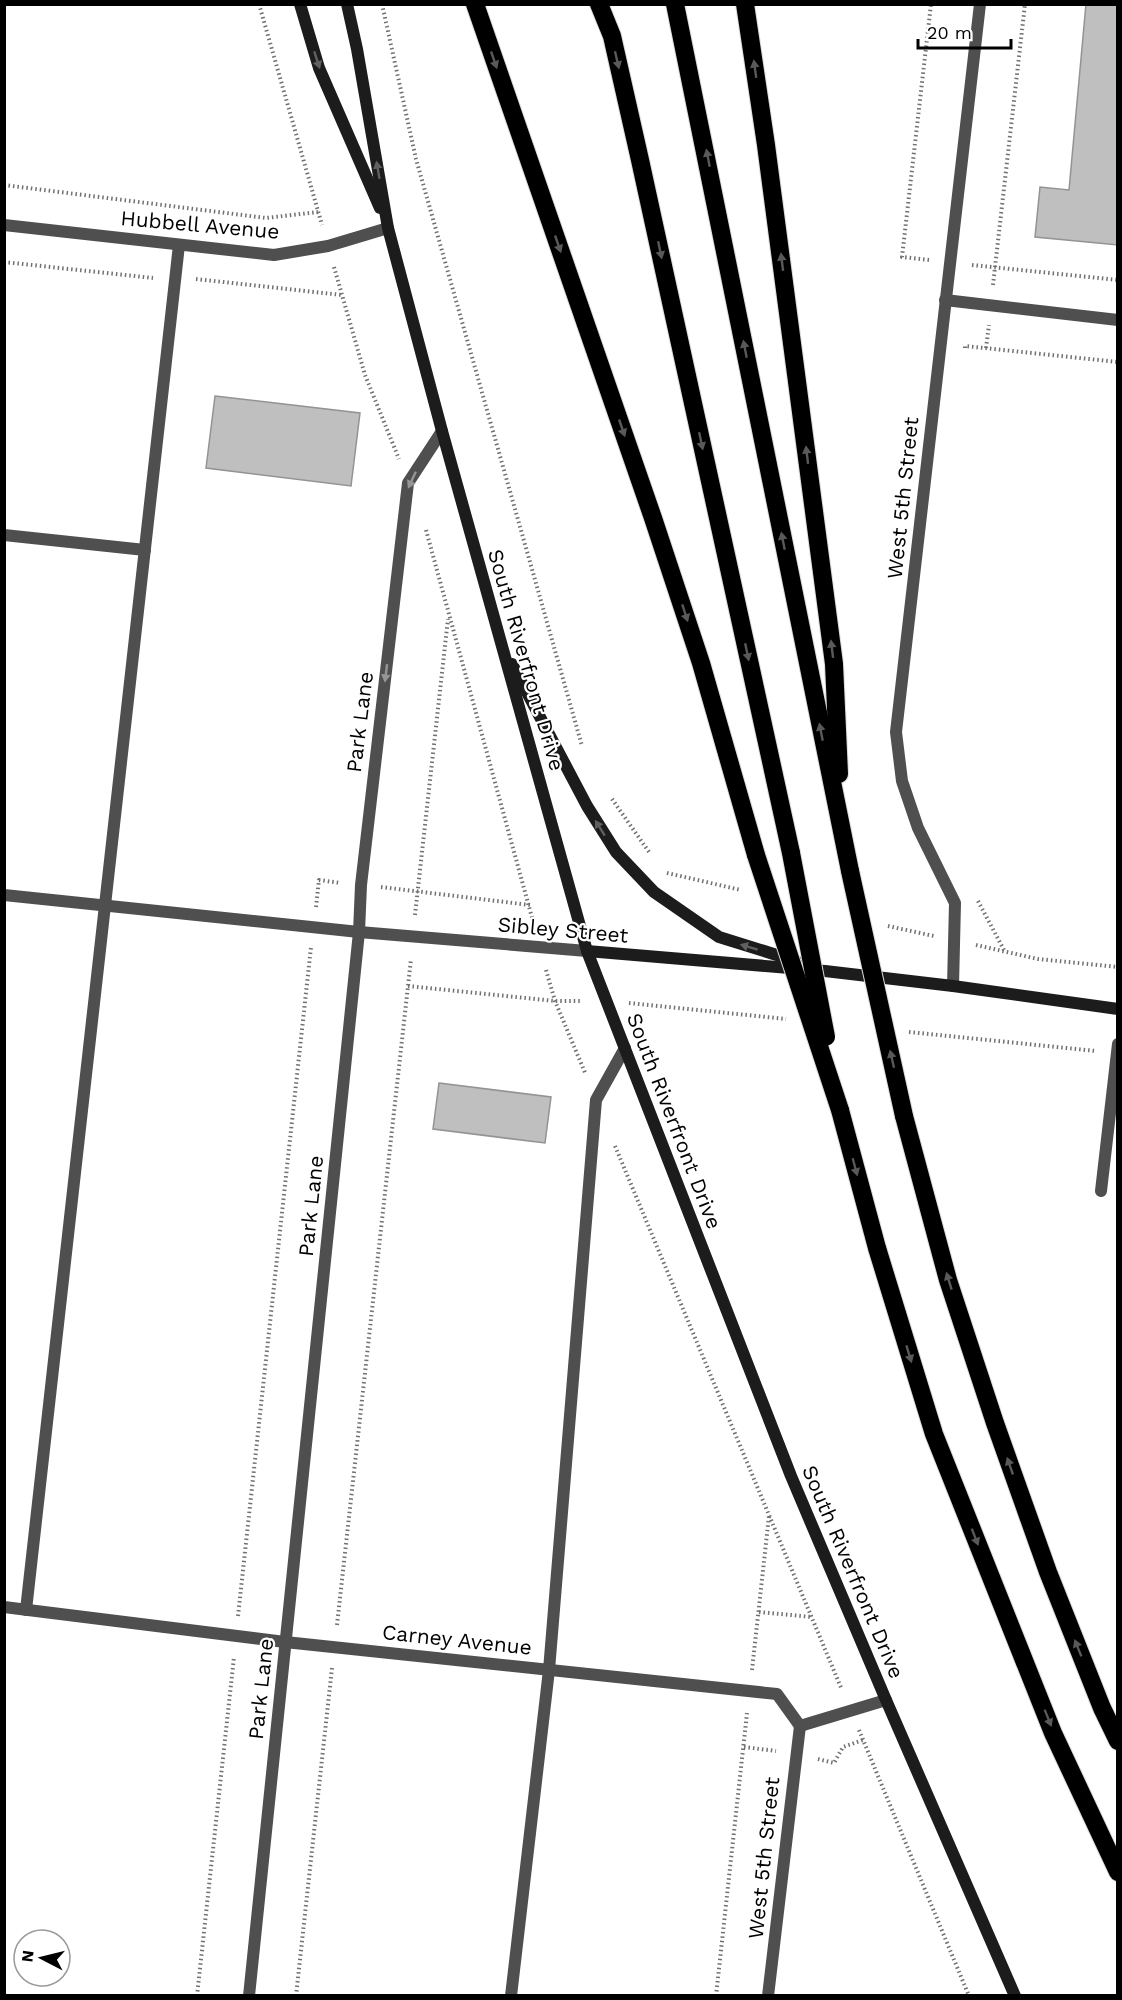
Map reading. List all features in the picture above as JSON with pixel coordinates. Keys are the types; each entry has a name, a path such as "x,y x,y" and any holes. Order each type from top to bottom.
{"highway":[{"path":"475,4 686,618 756,855 840,1110 877,1248 934,1434 1053,1733 1118,1872"},
{"path":"599,4 612,36 640,160 791,853 840,1110"},
{"path":"675,4 841,833 904,1116 948,1280 995,1423 1048,1572 1102,1708 1118,1741"},
{"path":"745,4 766,145 834,664 841,833"}],"main road":[{"name":"South Riverfront Drive","path":"300,4 320,68 388,228"},
{"name":"South Riverfront Drive","path":"347,4 388,228 442,431 587,951 791,1476 886,1700 1016,1995"},
{"path":"501,643 587,806 616,852 654,892 719,937 825,971"},
{"name":"Sibley Street","path":"587,951 825,971 953,986 1118,1010"}],"street":[{"name":"West 5th Street","path":"953,986 955,903 918,828 908,800 902,781 896,732 980,4"},
{"name":"Hubbell Avenue","path":"4,225 274,255 328,246 388,228"},
{"path":"26,1610 179,244"},
{"path":"945,300 1118,320"},
{"name":"Park Lane","path":"249,1995 359,932 361,885 408,483 442,431"},
{"path":"4,535 145,550"},
{"name":"Sibley Street","path":"4,895 314,928 587,951"},
{"path":"512,1995 549,1670 596,1100 625,1048"},
{"path":"1101,1191 1117,1048"},
{"name":"Carney Avenue","path":"4,1607 285,1642 777,1694 800,1726"},
{"path":"800,1726 886,1700"},
{"name":"West 5th Street","path":"768,1995 800,1726"}],"path":[{"path":"382,4 416,159 584,753"},
{"path":"986,348 1025,4"},
{"path":"4,185 267,218 318,212"},
{"path":"964,358 965,346 1118,362"},
{"path":"296,1995 449,616"},
{"path":"608,794 649,852"},
{"path":"197,1995 319,880 530,904"},
{"path":"978,900 1005,952"},
{"path":"408,986 555,1001 606,1000 796,1020"},
{"path":"903,1031 1117,1048"},
{"path":"716,1995 770,1515"},
{"path":"759,1612 812,1617"}],"building":[{"path":"1086,4 1118,4 1118,245 1035,237 1040,187 1069,190"},
{"path":"215,396 360,413 351,486 206,468"},
{"path":"439,1083 551,1097 545,1143 433,1129"}]}
